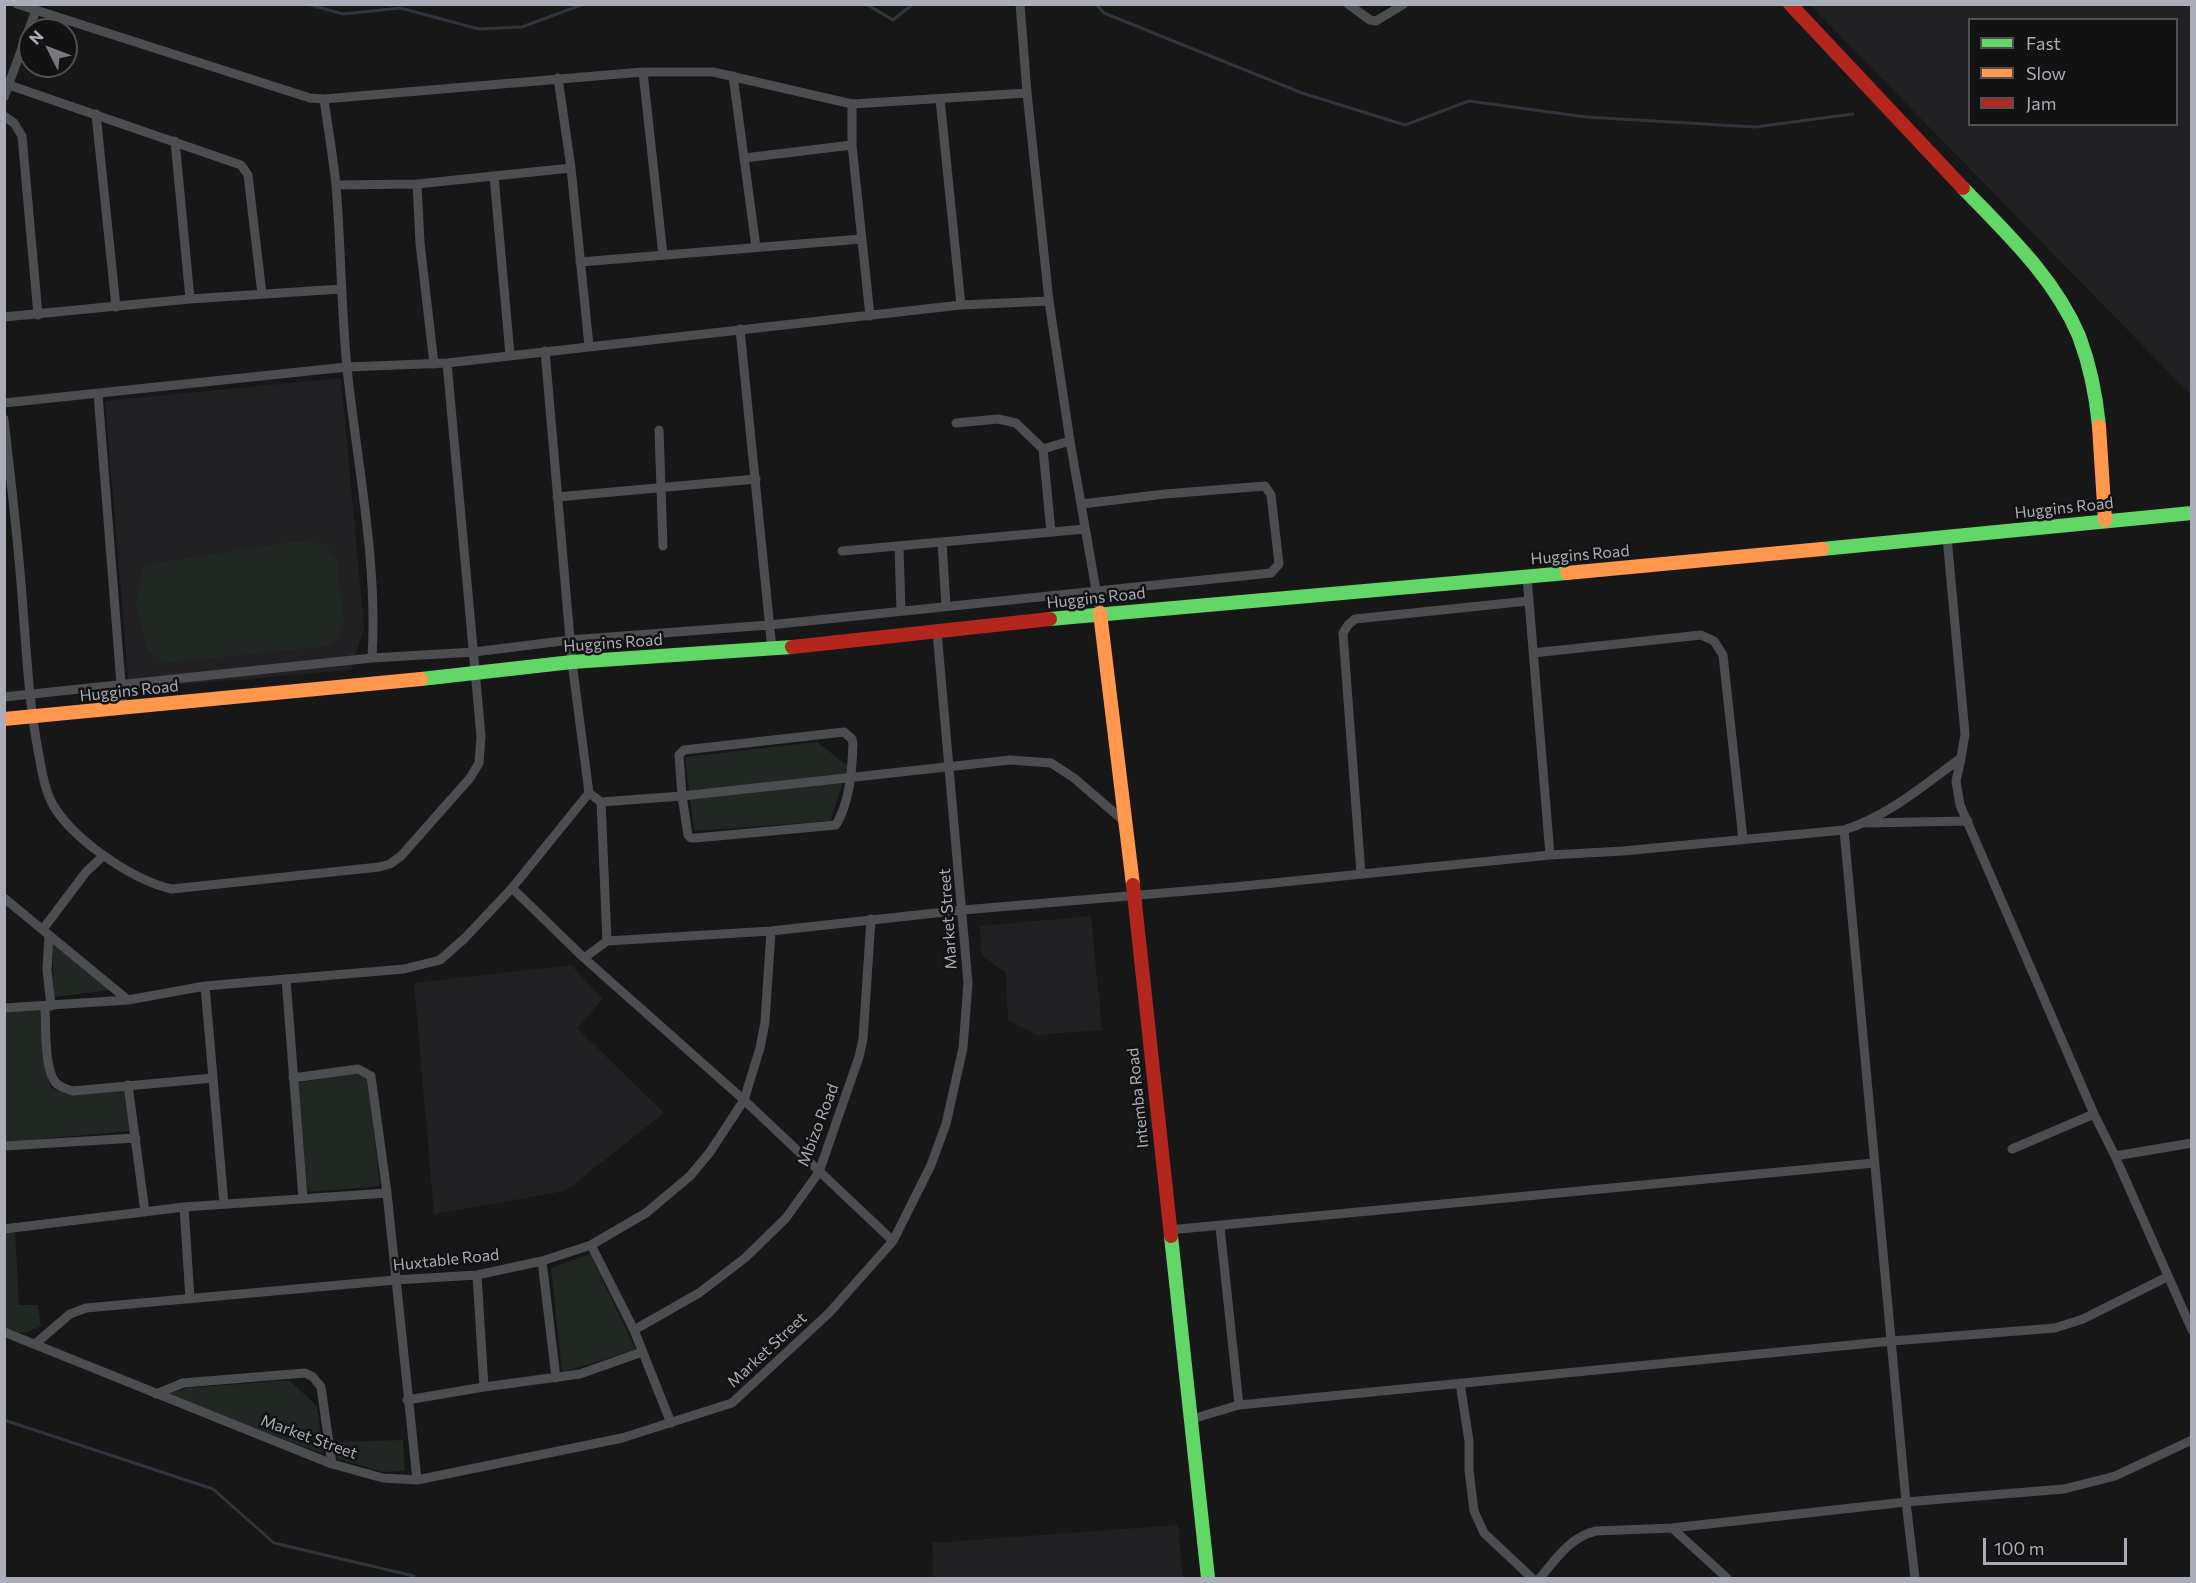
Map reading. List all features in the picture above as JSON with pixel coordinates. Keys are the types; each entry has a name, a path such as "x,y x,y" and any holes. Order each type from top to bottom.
{"street":[{"path":"17,4 310,98 324,99 643,72 696,71 733,76 852,104 1027,93"},
{"path":"1020,4 1049,301 1070,441 1100,613"},
{"path":"1348,4 1376,21 1404,4"},
{"path":"1790,4 2033,262 2061,303 2078,335 2094,381 2105,520"},
{"path":"4,97 36,10"},
{"path":"643,72 663,255"},
{"path":"733,76 756,247"},
{"path":"558,78 571,168 589,346"},
{"path":"9,85 175,141 246,169 262,294"},
{"path":"324,99 336,184 340,289 347,367 371,569 374,634 372,658"},
{"path":"940,99 961,305"},
{"path":"852,104 852,145 870,316"},
{"path":"96,114 116,308"},
{"path":"4,116 14,123 22,136 38,315"},
{"path":"175,141 190,299"},
{"path":"744,158 852,145"},
{"path":"336,184 417,184 571,168"},
{"path":"494,176 510,355"},
{"path":"417,184 420,243 434,364"},
{"path":"580,262 861,239"},
{"path":"4,317 116,308 190,299 340,289"},
{"path":"4,404 347,367 447,363 961,305 1049,301"},
{"path":"740,329 772,649"},
{"path":"4,1008 128,1000 205,986 404,969 430,964 440,960 465,938 512,888 589,794 572,662 545,351"},
{"path":"4,419 20,562 31,717 42,770 52,802 62,818 103,856 138,878 155,886 172,889 380,867 390,864 409,848 470,778 479,763 481,736 447,363"},
{"path":"98,394 123,709"},
{"path":"956,423 998,419 1016,423 1043,448 1051,531"},
{"path":"659,430 663,546"},
{"path":"1043,448 1070,441"},
{"path":"558,497 756,479"},
{"path":"4,697 372,658 474,652 570,640 769,625 1274,572 1279,564 1271,495 1265,486 1165,494 1082,504"},
{"name":"Huggins Road","path":"4,719 476,674 572,662 772,649 937,633 1100,613 1527,577 2192,513"},
{"path":"842,551 1085,529"},
{"path":"1947,537 1965,734 1956,781 1960,805 2166,1277 2192,1330"},
{"path":"942,542 946,606"},
{"path":"899,546 901,611"},
{"path":"1527,577 1550,855"},
{"path":"1361,873 1343,633 1355,620 1528,601"},
{"name":"Intemba Road","path":"1100,613 1134,896 1208,1578"},
{"name":"Market Street","path":"4,1332 333,1464 383,1478 417,1480 592,1445 732,1403 829,1313 893,1241 931,1165 946,1124 963,1048 968,983 951,767 937,633"},
{"path":"1533,653 1701,635 1714,641 1723,656 1743,839"},
{"path":"844,732 852,739 852,777 842,814 836,825 691,838 688,835 682,796 679,755 684,750 844,732"},
{"path":"584,958 607,941 771,931 963,910 1844,830 1866,823 1904,800 1961,758"},
{"path":"589,794 601,802 682,796 1010,760 1051,763 1074,778 1125,822"},
{"path":"601,802 607,941"},
{"path":"1866,823 1968,821"},
{"path":"1844,830 1915,1578"},
{"path":"103,856 86,872 46,932 49,1063 56,1083 73,1091 213,1078"},
{"path":"512,888 584,958 744,1100 893,1241"},
{"path":"4,898 128,1000"},
{"name":"Mbizo Road","path":"634,1330 699,1293 745,1258 786,1218 819,1172 859,1057 863,1039 871,919"},
{"name":"Huxtable Road","path":"35,1344 64,1318 78,1310 395,1280 477,1275 542,1261 591,1245 646,1214 690,1176 710,1152 744,1100 760,1048 765,1022 771,931"},
{"path":"286,979 303,1198"},
{"path":"205,986 224,1204"},
{"path":"293,1078 358,1069 371,1076 387,1192 417,1480"},
{"path":"129,1085 145,1212"},
{"path":"2012,1149 2094,1114"},
{"path":"4,1146 136,1138"},
{"path":"2115,1156 2192,1143"},
{"path":"1169,1230 1220,1227 1874,1163"},
{"path":"4,1229 184,1207 387,1192"},
{"path":"184,1207 190,1299"},
{"path":"1220,1227 1239,1405"},
{"path":"591,1245 634,1330 671,1423"},
{"path":"542,1261 556,1378"},
{"path":"477,1275 484,1387"},
{"path":"1192,1419 1239,1405 1892,1341 2055,1328 2083,1319 2166,1277"},
{"path":"407,1400 580,1374 642,1352"},
{"path":"156,1394 183,1383 305,1373 313,1377 321,1387 333,1464"},
{"path":"1460,1383 1469,1441 1469,1470 1474,1511 1484,1533 1532,1578"},
{"path":"1540,1578 1561,1553 1585,1534 1596,1531 1672,1528 1906,1502 2021,1494 2091,1484 2115,1476 2192,1440"},
{"path":"1672,1528 1727,1578"}],"shaded area":[{"path":"1810,5 2191,5 2192,390 2189,393"},
{"path":"341,378 364,627 351,670 129,689 105,401"},
{"path":"295,541 325,544 337,560 344,625 331,646 164,663 147,650 136,604 143,565"},
{"path":"817,742 848,766 830,821 694,831 685,757"},
{"path":"1091,916 1102,1030 1036,1035 1008,1020 1005,972 982,956 980,926"},
{"path":"52,941 110,990 54,997"},
{"path":"571,965 603,999 577,1028 664,1113 565,1191 434,1214 414,983"},
{"path":"41,1009 44,1064 51,1088 69,1095 126,1088 131,1131 5,1142 4,1011"},
{"path":"358,1072 368,1080 380,1186 307,1192 298,1083"},
{"path":"15,1230 19,1305 38,1305 41,1326 23,1332 5,1328 5,1232"},
{"path":"590,1254 636,1350 562,1372 551,1268"},
{"path":"289,1380 317,1406 323,1454 166,1394 189,1388"},
{"path":"403,1440 405,1471 384,1472 338,1459 335,1442"},
{"path":"1178,1525 1183,1578 934,1578 932,1543"}],"waterway":[{"path":"307,4 343,14 400,8 479,29 522,27 584,4"},
{"path":"866,4 893,20 913,4"},
{"path":"1096,4 1104,13 1302,93 1405,125 1469,101 1586,117 1755,127 1853,114"},
{"path":"4,1420 213,1489 274,1543 414,1576"}],"traffic: fast":[{"path":"1963,188 2028,257 2043,275 2069,315 2086,358 2099,426"},
{"path":"1822,549 2192,513"},
{"path":"1050,619 1567,573"},
{"path":"421,679 572,662 792,647"},
{"path":"1171,1236 1208,1578"}],"traffic: slow":[{"path":"2099,426 2105,520"},
{"path":"1567,573 1822,549"},
{"path":"1100,613 1133,885"},
{"path":"4,719 421,679"}],"traffic: jam":[{"path":"1790,4 1963,188"},
{"path":"792,647 1050,619"},
{"path":"1133,885 1171,1236"}]}
